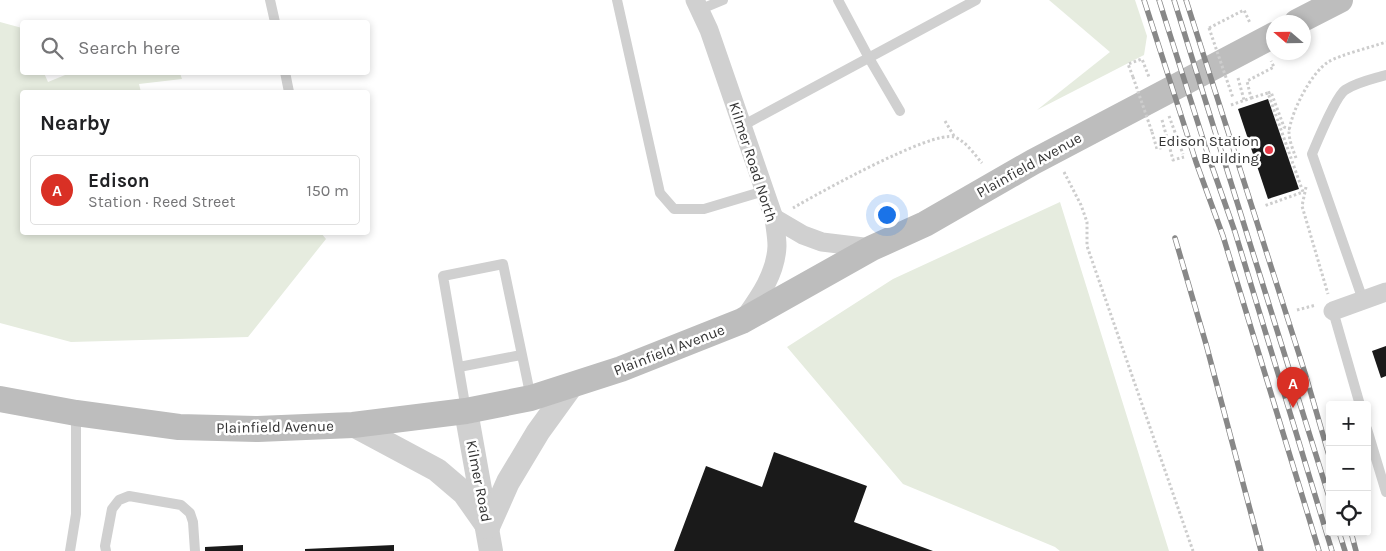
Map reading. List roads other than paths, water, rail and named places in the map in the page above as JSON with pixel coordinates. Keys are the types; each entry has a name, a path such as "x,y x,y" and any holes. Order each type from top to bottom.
{"main road":[{"path":"1311,15 1340,0"},
{"name":"Plainfield Avenue","path":"0,399 76,413 179,427 258,429 353,425 466,411 531,398 621,369 742,321 872,248 925,224 1033,162 1152,110 1266,40"}],"street":[{"name":"Kilmer Road North","path":"697,5 709,30 764,191 780,215 777,246 772,269 762,293 742,321"},
{"path":"780,215 803,235 822,242 872,248"},
{"path":"1333,311 1386,292"},
{"path":"353,425 437,470 464,493 488,526 512,475 538,432 572,385"},
{"name":"Kilmer Road","path":"466,411 492,551"}],"lane":[{"path":"270,0 275,20"},
{"path":"617,0 660,193 674,209 704,209 764,191"},
{"path":"697,5 723,0"},
{"path":"838,0 900,111"},
{"path":"742,126 976,0"},
{"path":"286,75 289,90"},
{"path":"1363,300 1312,154 1343,91 1386,75"},
{"path":"466,411 443,276 503,264 531,398"},
{"path":"1333,311 1359,401"},
{"path":"459,367 521,355"},
{"path":"70,551 76,514 76,413"},
{"path":"1371,441 1386,492"},
{"path":"106,551 105,546 112,509 119,500 129,496 181,505 190,512 194,522 195,551"}],"railway":[{"path":"1144,0 1196,162 1223,236 1319,551"},
{"path":"1159,0 1209,158 1235,232 1332,551"},
{"path":"1174,0 1327,491"},
{"path":"1186,0 1305,373 1326,446"},
{"path":"1175,238 1206,344 1261,551"},
{"path":"1340,536 1345,551"},
{"path":"1352,536 1356,551"}],"place":[{"name":"Edison Station Building","path":"1269,150"},
{"name":"Edison","path":"1293,408"}]}
